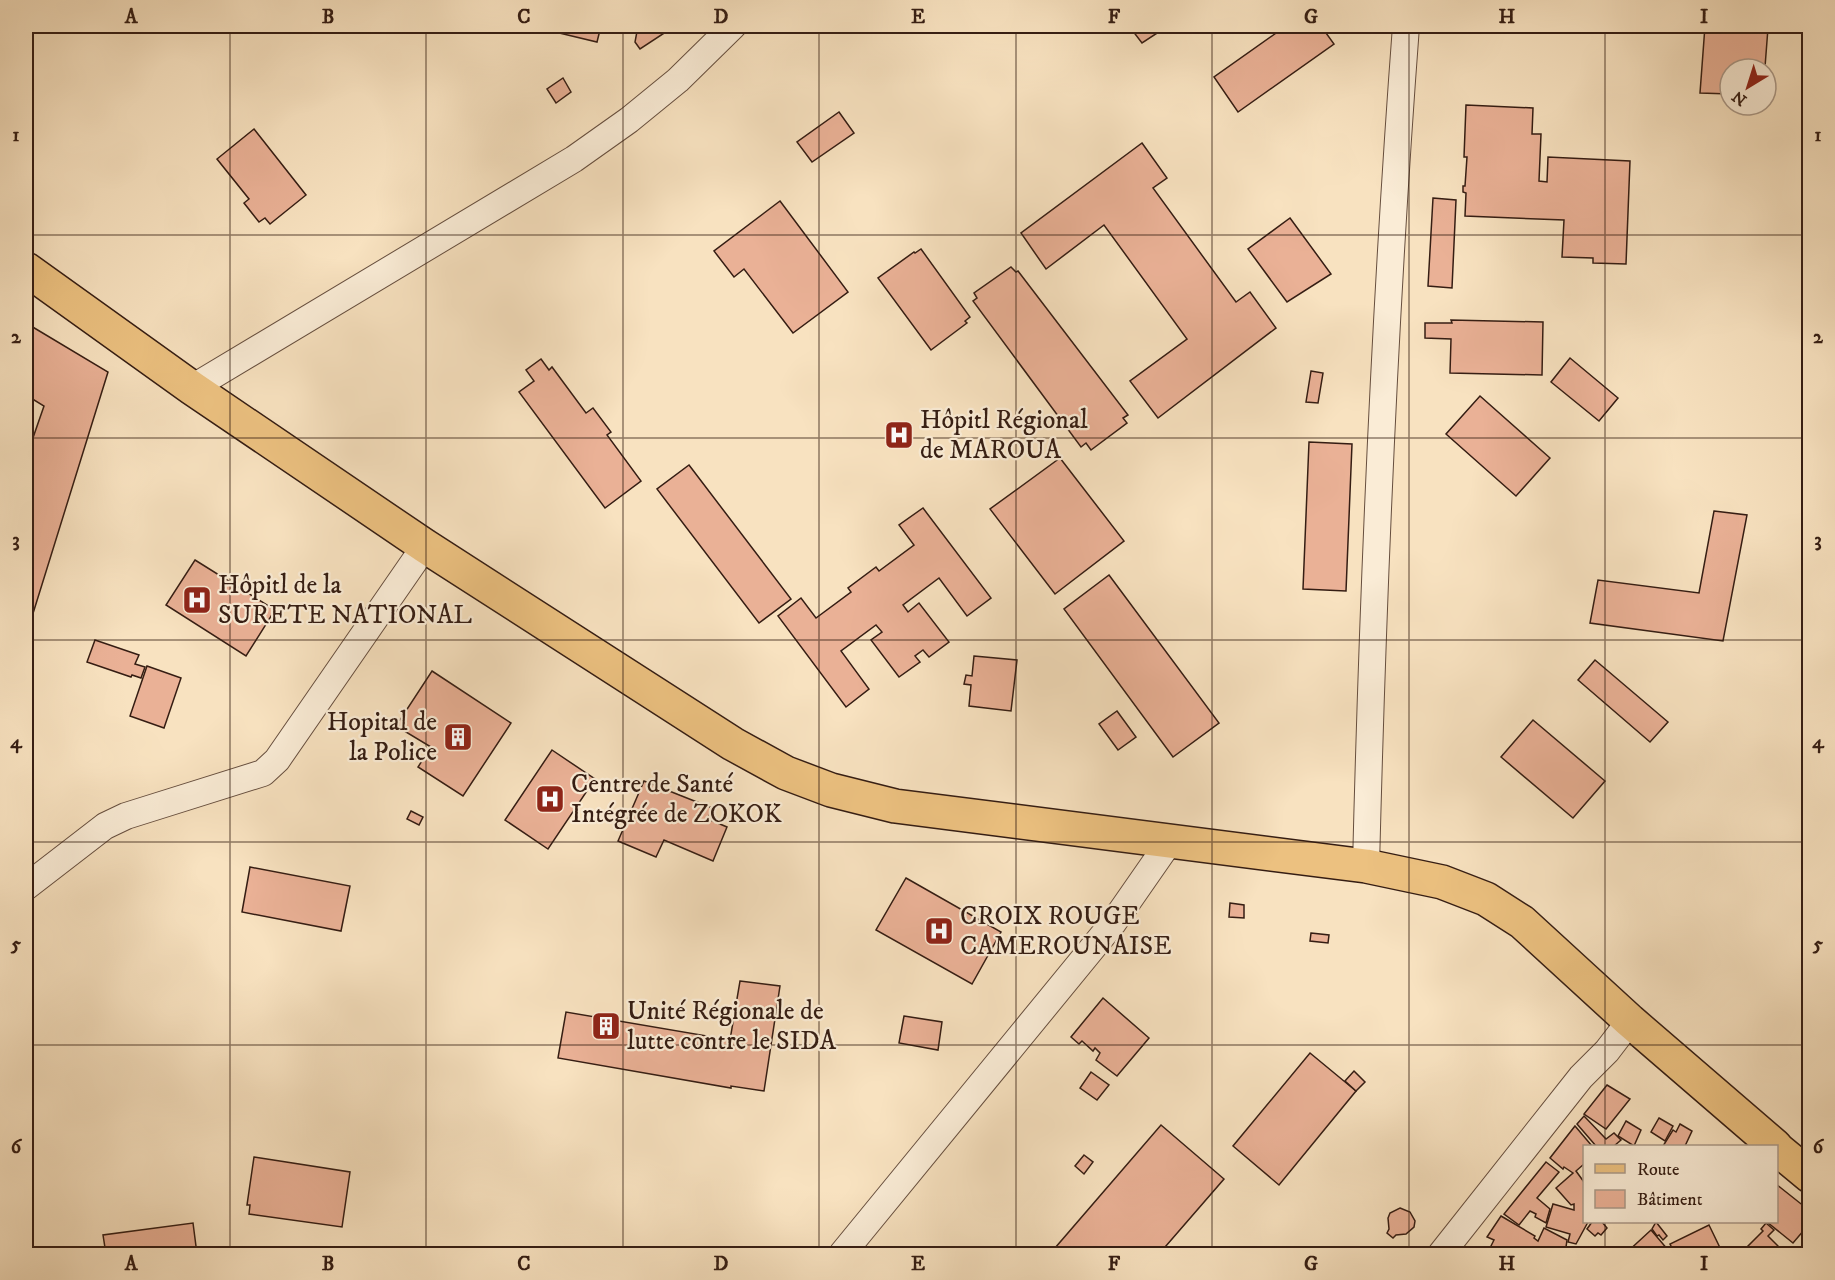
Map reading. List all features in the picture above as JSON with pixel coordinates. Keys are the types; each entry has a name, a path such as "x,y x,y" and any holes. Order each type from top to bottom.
{"main road":[{"path":"26,269 192,388 425,546 733,744 786,773 831,790 895,806 1366,866 1442,882 1486,899 1522,922 1630,1021 1774,1145"},
{"path":"1778,1149 1809,1176"}],"street":[{"path":"192,388 574,159 629,120 678,80 733,26"},
{"path":"1366,866 1369,731 1392,221 1406,26"},
{"path":"26,887 105,826 126,816 263,773 277,760 425,546"},
{"path":"842,1254 1113,922 1170,841"},
{"path":"1441,1254 1581,1077 1630,1021"}],"building":[{"path":"534,26 601,26 597,42"},
{"path":"638,26 675,26 640,49 635,42"},
{"path":"1129,26 1168,26 1142,43"},
{"path":"1286,26 1321,26 1334,44 1238,112 1214,77"},
{"path":"1705,26 1768,28 1766,57 1718,57 1718,94 1700,93"},
{"path":"563,78 571,92 556,103 547,89"},
{"path":"1466,105 1533,108 1532,134 1541,134 1539,181 1547,182 1548,157 1630,161 1626,264 1593,263 1593,258 1562,257 1564,220 1465,216 1466,193 1463,192 1463,186 1465,186 1467,157 1464,157"},
{"path":"839,112 854,133 812,162 797,142"},
{"path":"254,129 306,195 270,224 265,218 259,222 244,203 249,199 217,159"},
{"path":"1142,143 1167,178 1153,188 1236,302 1250,292 1276,328 1158,418 1130,381 1187,339 1104,225 1046,269 1021,233"},
{"path":"1433,198 1456,200 1452,288 1428,286"},
{"path":"780,201 848,292 793,333 744,269 734,277 714,251"},
{"path":"1290,218 1331,274 1287,302 1248,249"},
{"path":"921,249 970,317 965,321 967,323 931,350 878,278"},
{"path":"1011,267 1016,272 1018,271 1128,415 1123,418 1127,423 1091,450 1086,443 1081,447 973,301 977,298 974,293"},
{"path":"1451,320 1543,322 1542,375 1450,373 1451,339 1425,338 1425,323 1452,323"},
{"path":"26,323 108,372 26,636 26,458 44,406 26,395"},
{"path":"1570,358 1618,398 1599,421 1551,382"},
{"path":"541,359 549,370 552,367 586,413 593,408 611,432 607,435 641,481 605,508 519,392 534,381 526,370"},
{"path":"1311,371 1323,373 1318,403 1306,402"},
{"path":"1480,396 1550,458 1516,496 1446,434"},
{"path":"1309,442 1352,444 1346,591 1303,589"},
{"path":"1060,458 1124,541 1055,594 990,509"},
{"path":"689,465 791,599 759,623 657,489"},
{"path":"923,508 991,598 967,616 939,578 903,605 908,612 919,603 949,642 929,657 923,650 915,656 920,662 899,677 871,640 882,632 876,625 841,651 869,689 846,707 778,616 801,598 816,618 851,592 848,588 876,567 879,571 914,545 899,525"},
{"path":"1714,511 1747,515 1723,641 1590,623 1598,580 1699,593"},
{"path":"195,560 275,610 246,656 166,605"},
{"path":"1109,575 1219,723 1173,757 1064,609"},
{"path":"95,640 139,655 135,664 145,667 141,678 132,675 131,677 87,662"},
{"path":"974,656 1017,660 1011,711 969,706 971,685 964,684 966,675 972,676"},
{"path":"1595,660 1668,722 1650,742 1578,680"},
{"path":"147,666 181,678 164,728 130,716"},
{"name":"Hopital de la Police","path":"432,671 511,723 463,796 418,767 431,747 396,726"},
{"path":"1117,711 1136,737 1118,750 1099,724"},
{"path":"1533,720 1605,781 1573,818 1501,757"},
{"name":"Centre de Santé Intégrée de ZOKOK","path":"552,750 595,779 548,849 505,820"},
{"path":"644,781 712,808 708,819 727,827 713,861 664,840 656,857 618,841"},
{"path":"411,811 423,817 419,825 407,819"},
{"path":"250,867 350,886 341,931 242,912"},
{"name":"CROIX ROUGE CAMEROUNAISE","path":"906,878 1001,932 972,984 876,930"},
{"path":"1230,903 1244,905 1244,918 1229,917"},
{"path":"1311,933 1329,935 1328,943 1310,941"},
{"name":"Unité Régionale de lutte contre le SIDA","path":"740,981 780,986 764,1091 731,1086 731,1088 558,1058 566,1012 730,1040"},
{"path":"1103,998 1149,1038 1117,1076 1096,1060 1100,1053 1095,1048 1093,1051 1082,1041 1079,1044 1071,1037"},
{"path":"904,1016 942,1022 938,1050 899,1043"},
{"path":"1310,1053 1356,1091 1279,1185 1233,1146"},
{"path":"1354,1071 1365,1082 1356,1091 1345,1081"},
{"path":"1091,1072 1109,1085 1097,1100 1080,1088"},
{"path":"1607,1085 1630,1099 1606,1129 1584,1114"},
{"path":"1584,1116 1606,1139 1614,1133 1621,1140 1615,1145 1595,1145 1577,1124"},
{"path":"1659,1118 1673,1126 1665,1141 1651,1132"},
{"path":"1626,1121 1641,1130 1634,1145 1618,1136"},
{"path":"1680,1124 1692,1131 1685,1145 1664,1145 1673,1130 1676,1132"},
{"path":"1161,1125 1224,1179 1159,1254 1062,1254 1055,1248"},
{"path":"1575,1126 1591,1145 1583,1145 1583,1165 1576,1171 1583,1181 1583,1223 1587,1223 1576,1244 1568,1242 1570,1234 1546,1227 1553,1204 1574,1210 1574,1204 1571,1205 1556,1188 1573,1173 1564,1167 1563,1169 1550,1158"},
{"path":"1084,1155 1093,1162 1084,1174 1075,1166"},
{"path":"254,1157 350,1172 342,1227 249,1214 250,1205 247,1205"},
{"path":"1546,1162 1559,1172 1537,1198 1550,1209 1546,1223 1530,1211 1519,1225 1504,1214"},
{"path":"1778,1186 1810,1211 1810,1223 1793,1243 1768,1223 1778,1223"},
{"path":"1400,1208 1410,1212 1415,1221 1414,1227 1406,1234 1396,1235 1393,1238 1387,1233 1388,1218 1390,1213"},
{"path":"1501,1216 1535,1236 1534,1238 1538,1241 1544,1228 1567,1240 1565,1254 1487,1254 1494,1240 1487,1237"},
{"path":"193,1223 197,1254 106,1254 103,1235"},
{"path":"1591,1223 1603,1223 1607,1228 1601,1235 1598,1233 1595,1236 1587,1229"},
{"path":"1657,1223 1667,1236 1663,1240 1652,1229"},
{"path":"1766,1223 1774,1230 1768,1236 1781,1249 1775,1254 1740,1254 1763,1231 1761,1229"},
{"path":"1709,1225 1723,1254 1675,1254 1670,1244"},
{"path":"1651,1230 1669,1251 1664,1254 1625,1254"},
{"path":"26,1237 32,1238 30,1254 26,1254"},
{"path":"1581,1247 1587,1252 1586,1254 1573,1254"}],"place":[{"name":"Hôpitl Régional de MAROUA","path":"899,435"},
{"name":"Hôpitl de la SURETE NATIONAL","path":"197,600"},
{"name":"Hopital de la Police","path":"458,737"},
{"name":"Centre de Santé Intégrée de ZOKOK","path":"550,799"},
{"name":"CROIX ROUGE CAMEROUNAISE","path":"939,931"},
{"name":"Unité Régionale de lutte contre le SIDA","path":"606,1026"}]}
